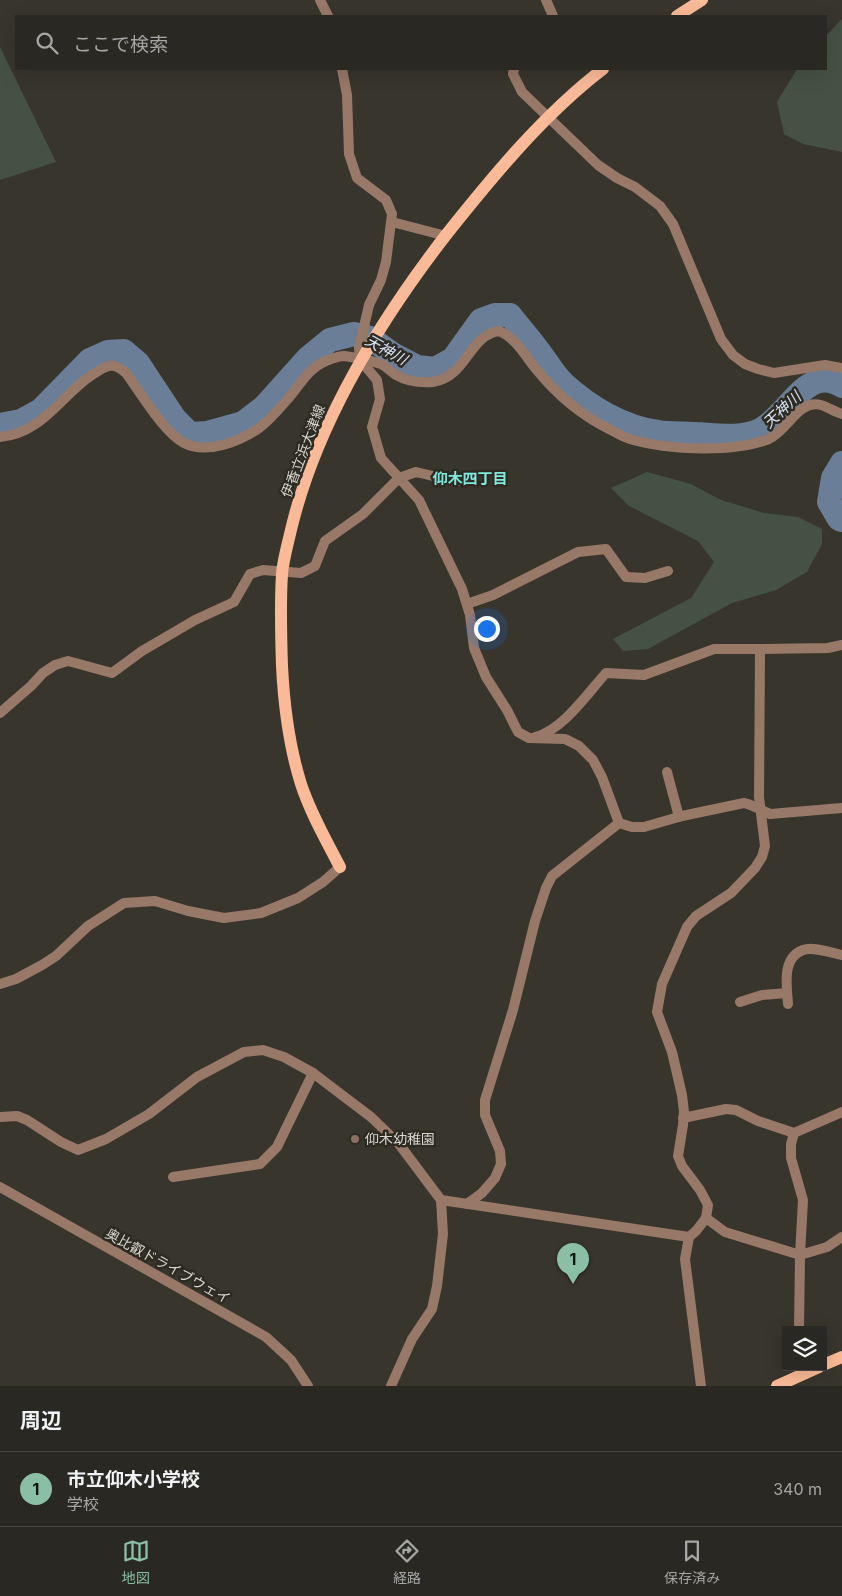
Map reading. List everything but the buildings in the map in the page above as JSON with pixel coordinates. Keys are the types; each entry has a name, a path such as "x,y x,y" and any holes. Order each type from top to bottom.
{"main road":[{"path":"679,15 702,0"},
{"name":"伊香立浜大津線","path":"340,867 318,824 302,784 289,735 284,696 280,636 282,572 297,503 318,446 337,403 394,308 446,236 526,142 572,94 602,70"},
{"path":"827,1363 842,1357"},
{"path":"776,1386 798,1372"}],"street":[{"path":"320,0 328,15"},
{"path":"546,0 553,15"},
{"path":"342,70 347,95 349,154 357,178 386,200 392,214 386,262 381,280 369,305 359,348 360,360 377,380 380,398 372,427 381,458 419,500 462,589 470,615 474,648 486,677 507,710 518,732 529,738 565,739 579,746 592,760 602,777 619,823"},
{"path":"514,70 513,74 522,92 573,142 598,165 635,187 660,206 673,224 721,339 733,355 745,364 774,373 825,365 842,368"},
{"path":"392,222 446,236"},
{"path":"0,436 19,432 34,426 51,413 92,374 108,366 117,366 126,373 166,428 184,443 199,447 218,446 236,440 260,427 287,400 308,374 324,362 343,356 379,363 405,380 416,382 436,381 456,372 487,334 499,331 505,333 511,339 562,399 586,417 631,440 667,447 724,447 751,444 770,438 782,430 803,409 812,404 822,405 842,414"},
{"path":"0,713 43,673 55,665 68,661 112,673 149,646 195,620 234,602 250,574 263,570 301,573 315,566 325,541 363,514 398,478 416,472 454,481 466,481"},
{"path":"467,604 494,594 578,552 606,549 626,576 645,578 668,572"},
{"path":"529,738 544,734 559,724 606,673 644,676 714,649 828,648 842,645"},
{"path":"701,1386 685,1259 689,1237 706,1218 708,1205 700,1190 682,1166 678,1156 684,1118 682,1095 672,1052 657,1012 662,984 687,927 696,916 731,893 755,868 765,846 759,797 760,650"},
{"path":"667,772 679,817"},
{"path":"619,823 632,827 644,827 679,817 744,803 754,805 770,814 842,808"},
{"path":"467,1204 482,1194 494,1178 501,1164 500,1151 486,1115 485,1100 513,1010 535,921 546,888 552,876 619,823"},
{"path":"0,984 16,979 56,956 88,926 124,903 155,902 224,918 261,913 298,898 323,882 340,867"},
{"path":"740,1002 762,995 788,998 787,967 802,950 842,955"},
{"path":"0,1117 17,1116 27,1120 61,1142 78,1150 106,1139 149,1114 197,1077 244,1052 263,1050 284,1057 313,1073 371,1117 399,1144 441,1200 443,1234 437,1286 432,1309 412,1339 392,1386"},
{"path":"173,1176 260,1164 277,1147 313,1073"},
{"path":"684,1118 726,1109 736,1110 758,1121 794,1133 842,1112"},
{"path":"794,1133 791,1144 791,1158 804,1200 800,1255 799,1326"},
{"name":"奥比叡ドライブウェイ","path":"0,1187 266,1337 291,1360 308,1386"},
{"path":"441,1200 689,1237"},
{"path":"706,1218 724,1232 800,1255 827,1247 842,1237"}],"green space":[{"path":"842,19 842,152 803,144 784,134 777,102 796,70 827,70 827,35"},
{"path":"0,47 56,162 0,180"},
{"path":"647,472 691,484 721,500 764,513 798,517 822,529 822,544 807,572 776,590 732,603 648,649 623,651 613,639 691,598 714,562 698,541 629,506 611,488"}],"waterway":[{"name":"天神川","path":"0,425 21,421 41,410 90,360 108,352 124,351 138,363 175,419 190,434 207,433 243,423 264,407 308,358 330,340 354,334 370,338 394,355 417,367 435,369 453,359 481,320 495,315 510,315 564,384 584,401 620,421 645,430 663,433 745,435 760,430 770,423 808,386 818,381 829,381 842,386"},
{"name":"天神川","path":"842,463 833,478 829,502 839,519 842,520"}],"place":[{"name":"仰木幼稚園","path":"355,1139"},
{"name":"市立仰木小学校","path":"573,1284"}],"district":[{"name":"仰木四丁目","path":"470,479"}]}
